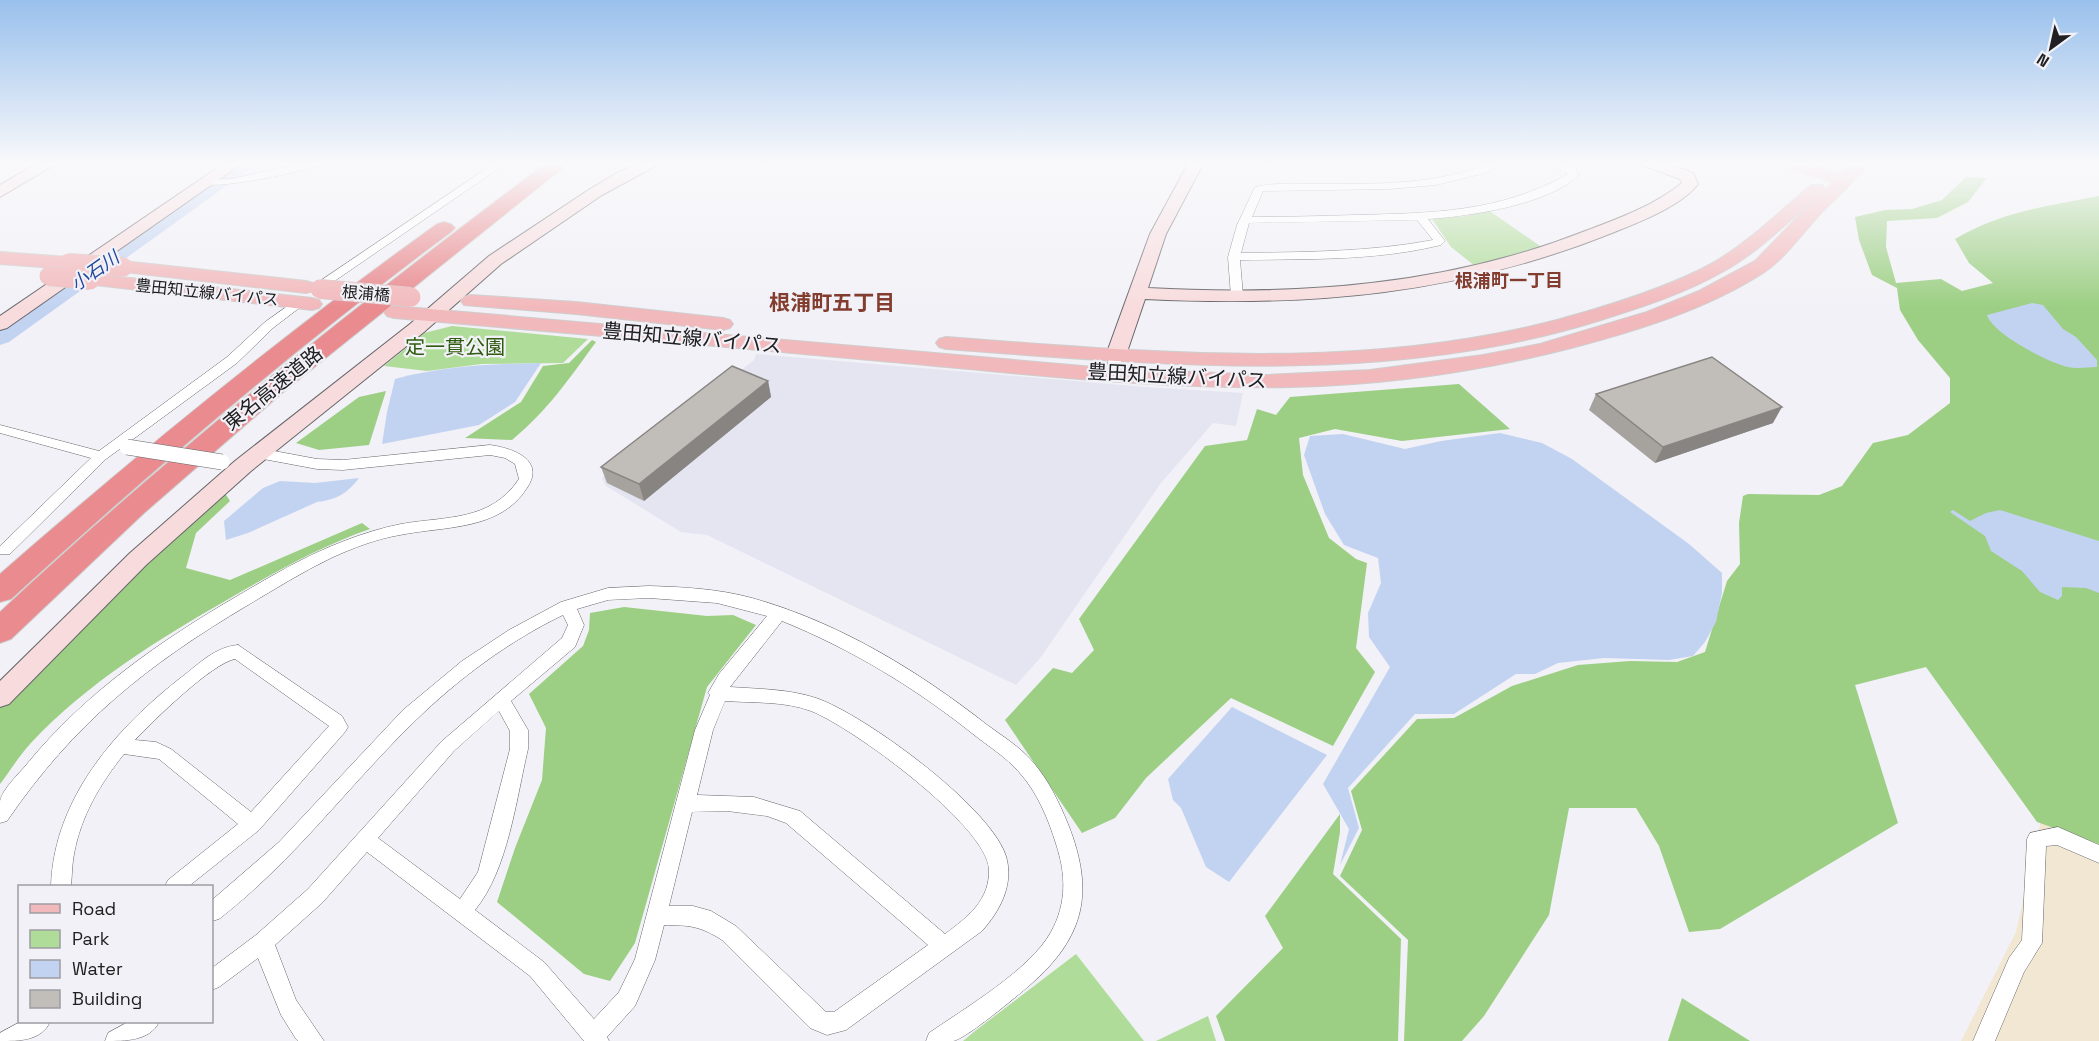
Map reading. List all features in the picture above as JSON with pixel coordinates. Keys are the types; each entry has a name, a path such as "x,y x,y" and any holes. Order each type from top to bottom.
{"highway":[{"name":"東名高速道路","path":"0,591 206,411 310,327 469,211"},
{"name":"東名高速道路","path":"0,631 125,514 234,418 338,334 498,211"}],"main road":[{"name":"豊田知立線バイパス","path":"411,297 576,308 1114,365 1222,381 1317,380 1392,374 1472,363 1556,346 1622,327 1689,302 1755,270 1787,242 1813,211"},
{"name":"豊田知立線バイパス","path":"0,258 180,272 312,296"},
{"name":"豊田知立線バイパス","path":"0,266 49,276 312,296"},
{"name":"根浦橋","path":"312,296 411,297"},
{"name":"根浦橋","path":"312,296 394,312 432,315"},
{"name":"豊田知立線バイパス","path":"432,315 1114,365"}],"street":[{"path":"0,324 169,211"},
{"path":"5,550 100,456 123,446 232,360 269,325 434,211"},
{"path":"0,697 138,560 250,459 432,315 495,260 568,211"},
{"path":"1114,365 1136,293 1169,211"},
{"path":"1237,296 1234,257 1249,211"},
{"path":"1245,220 1421,217 1472,211"},
{"path":"1136,293 1237,296 1327,292 1395,285 1495,267 1551,251 1628,220 1644,211"},
{"path":"1234,257 1336,255 1400,250 1437,243 1439,241 1421,217"},
{"path":"0,429 100,456"},
{"path":"0,815 41,757 75,722 123,679 168,646 294,571 339,549 399,530 479,517 511,499 518,493 526,479 525,466 521,460 507,453 490,450 343,465 250,459 222,462 123,446"},
{"path":"213,911 247,885 300,836 394,730 445,683 501,643 567,606 608,594 628,592 722,598 752,604 836,638 872,657 964,716 1022,763 1040,786 1058,820 1073,865 1074,894 1065,924 1055,944 1032,969 937,1041"},
{"path":"213,979 263,942 315,896 448,746 569,642 576,625 567,606"},
{"path":"366,840 537,969 596,1038 627,999 639,978 651,944 704,730 717,693 734,667 778,614"},
{"path":"61,885 64,852 77,811 120,746 175,690 225,655 238,652 336,721 339,727 252,824 176,885"},
{"path":"657,915 693,916 711,921 729,933 818,1020 828,1024 838,1022 945,947 975,924 993,902 999,865 993,846 983,830 914,770 855,725 824,708 808,703 717,693"},
{"path":"461,913 481,888 488,873 518,759 519,730 501,699"},
{"path":"120,746 165,754 252,824"},
{"path":"686,804 758,805 779,809 793,817 945,947"},
{"path":"1984,1041 2016,965 2032,943 2033,884 2037,839 2058,836 2099,854"},
{"path":"263,942 292,1015 302,1031 313,1041"},
{"path":"8,1041 37,1023"},
{"path":"116,1041 146,1023"}],"shaded area":[{"path":"756,354 1145,387 1243,393 1236,426 1213,423 1161,483 1041,657 1016,685 707,535 681,532 606,486 602,478 754,360"},
{"path":"2045,802 2099,827 2099,1041 1961,1041 2016,932"}],"green space":[{"path":"1489,211 1543,248 1475,266 1451,247 1432,219 1466,216"},
{"path":"1883,211 1951,211 1937,218 1887,221 1886,247 1896,283 1941,279 1962,291 1993,283 1969,263 1955,239 1990,222 2029,211 2099,211 2099,844 2037,822 1926,667 1855,685 1898,823 1720,929 1689,932 1659,846 1636,808 1569,808 1549,915 1484,1016 1462,1041 1404,1041 1408,940 1340,876 1362,830 1351,791 1417,719 1454,718 1512,686 1578,665 1630,661 1677,662 1705,652 1727,581 1740,564 1739,523 1743,496 1748,494 1819,495 1842,486 1873,443 1908,435 1950,403 1950,378 1918,340 1900,310 1897,288 1872,275 1859,240 1855,217"},
{"name":"定一貫公園","path":"452,326 588,339 563,363 482,364 427,371 384,366 424,333"},
{"path":"592,340 596,342 557,394 512,440 465,438 521,402 543,366 569,363"},
{"path":"1459,384 1510,429 1402,441 1335,429 1299,438 1303,475 1329,538 1356,559 1367,563 1356,648 1375,672 1333,746 1231,698 1146,778 1115,818 1082,833 1005,720 1053,668 1072,673 1094,650 1079,619 1205,446 1247,440 1257,409 1276,415 1290,397"},
{"path":"386,391 369,445 319,450 296,443 359,397"},
{"path":"223,490 230,501 196,533 186,568 230,580 362,523 370,529 334,543 283,569 178,629 125,663 52,722 26,749 0,784 0,707 102,603"},
{"path":"624,607 707,616 733,615 756,625 707,687 635,943 610,981 584,974 497,902 542,780 546,728 529,694 583,646 589,630 590,613"},
{"path":"1340,814 1340,832 1333,874 1401,939 1398,1041 1225,1041 1216,1016 1283,948 1265,916"},
{"path":"1076,954 1144,1041 963,1041 975,1031"},
{"path":"1682,998 1750,1041 1668,1041"},
{"path":"1208,1016 1216,1041 1156,1041"}],"water":[{"path":"2032,303 2043,305 2063,329 2076,337 2097,360 2097,367 2071,368 2048,360 2010,339 1991,323 1987,315"},
{"path":"541,363 515,402 479,425 382,444 395,379 468,366"},
{"path":"1500,433 1542,443 1572,459 1689,544 1722,573 1722,593 1716,622 1705,642 1693,656 1669,660 1604,658 1558,663 1535,674 1516,674 1454,714 1415,714 1348,788 1359,828 1340,865 1349,829 1323,784 1390,667 1369,637 1368,613 1381,583 1378,558 1344,545 1325,514 1304,455 1310,436 1343,434 1405,449 1441,441"},
{"path":"359,478 346,492 330,500 317,502 248,533 226,540 224,521 263,488 280,481 315,483"},
{"path":"1953,510 1970,521 1986,513 2000,510 2099,541 2099,593 2086,588 2062,587 2062,596 2058,600 2040,592 2022,571 1991,551 1985,536 1950,512"},
{"path":"1232,707 1327,755 1229,882 1206,867 1181,808 1173,800 1168,779"}],"building":[{"path":"1712,357 1782,407 1663,447 1596,394"},
{"path":"732,366 768,381 639,484 601,467"}],"waterway":[{"name":"小石川","path":"0,337 181,211"}],"district":[{"name":"根浦町一丁目","path":"1509,281"},
{"name":"根浦町五丁目","path":"832,303"}]}
